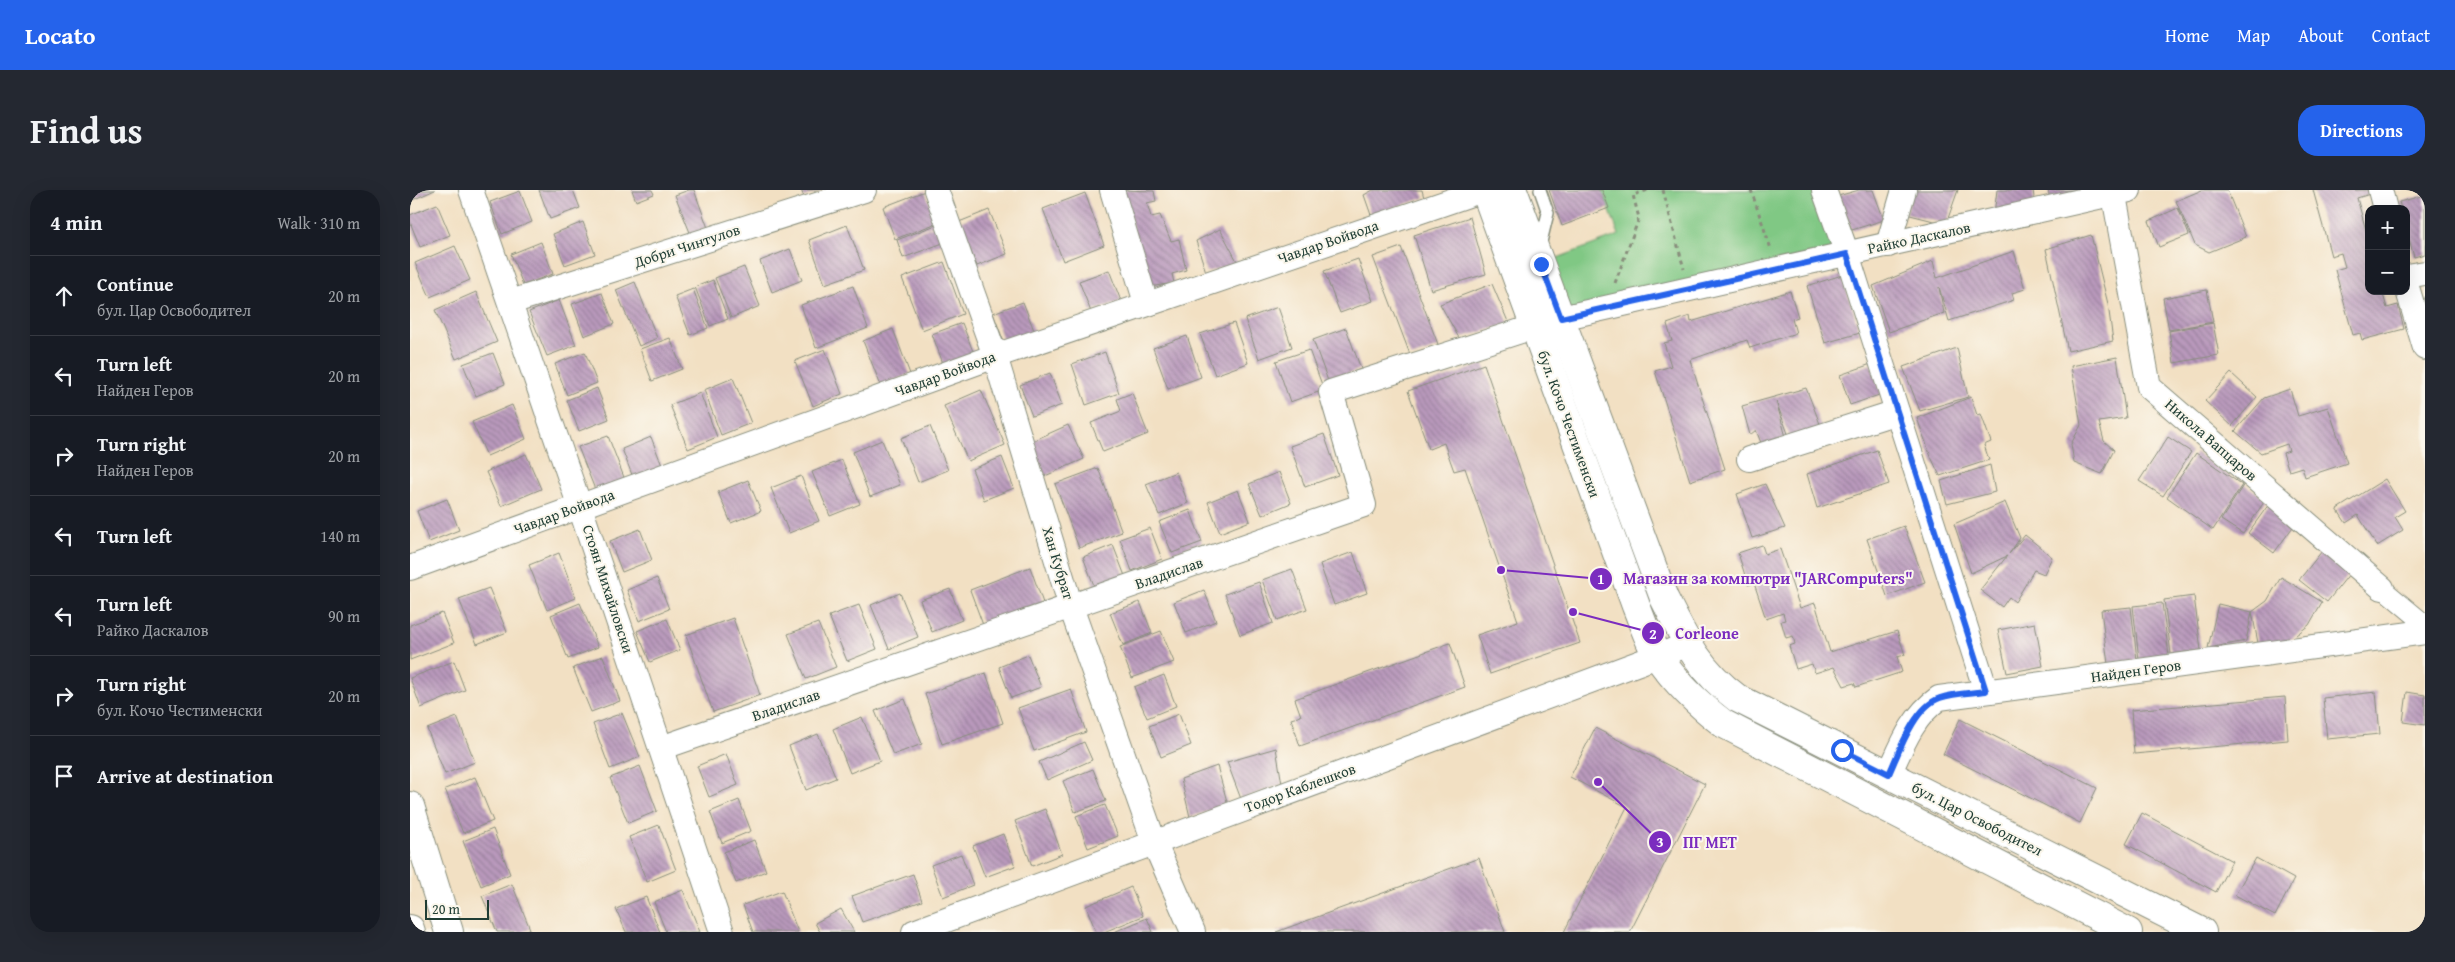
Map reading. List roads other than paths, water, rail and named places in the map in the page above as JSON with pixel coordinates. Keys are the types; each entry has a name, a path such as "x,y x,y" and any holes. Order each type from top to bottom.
{"street":[{"name":"Стоян Михайловски","path":"471,190 580,507 722,932"},
{"name":"Добри Чинтулов","path":"510,302 864,190"},
{"name":"Хан Кубрат","path":"936,190 995,356 1071,607 1154,842 1192,932"},
{"path":"1112,190 1146,303"},
{"name":"Чавдар Войвода","path":"410,568 995,356 1146,303 1484,190"},
{"name":"бул. Кочо Честименски","path":"1484,190 1636,606 1658,656"},
{"name":"бул. Кочо Честименски","path":"1513,190 1664,598 1687,646"},
{"path":"1824,190 1847,254 1986,691"},
{"path":"1888,245 1904,190"},
{"path":"2380,190 2384,205"},
{"name":"Райко Даскалов","path":"1534,326 1561,318 2118,192"},
{"name":"Никола Вапцаров","path":"2118,192 2149,387 2425,624"},
{"path":"2410,275 2425,273"},
{"path":"2409,295 2425,348"},
{"name":"Владислав","path":"661,748 1364,505 1331,392 1534,326"},
{"path":"1749,459 1896,412"},
{"name":"Найден Геров","path":"1889,774 1910,728 1924,708 1939,698 2425,632"},
{"name":"Тодор Каблешков","path":"914,932 1687,646"},
{"name":"бул. Цар Освободител","path":"1687,646 1705,670 1737,698 2202,932"},
{"path":"1658,656 1698,705 1724,724 2112,928"},
{"path":"410,806 449,932"}],"lane":[{"path":"1538,255 1548,213 1540,190"}],"place":[{"name":"Магазин за компютри \"JARComputers\"","path":"1501,570"},
{"name":"Corleone","path":"1573,612"},
{"name":"ПГ МЕТ","path":"1598,782"}]}
